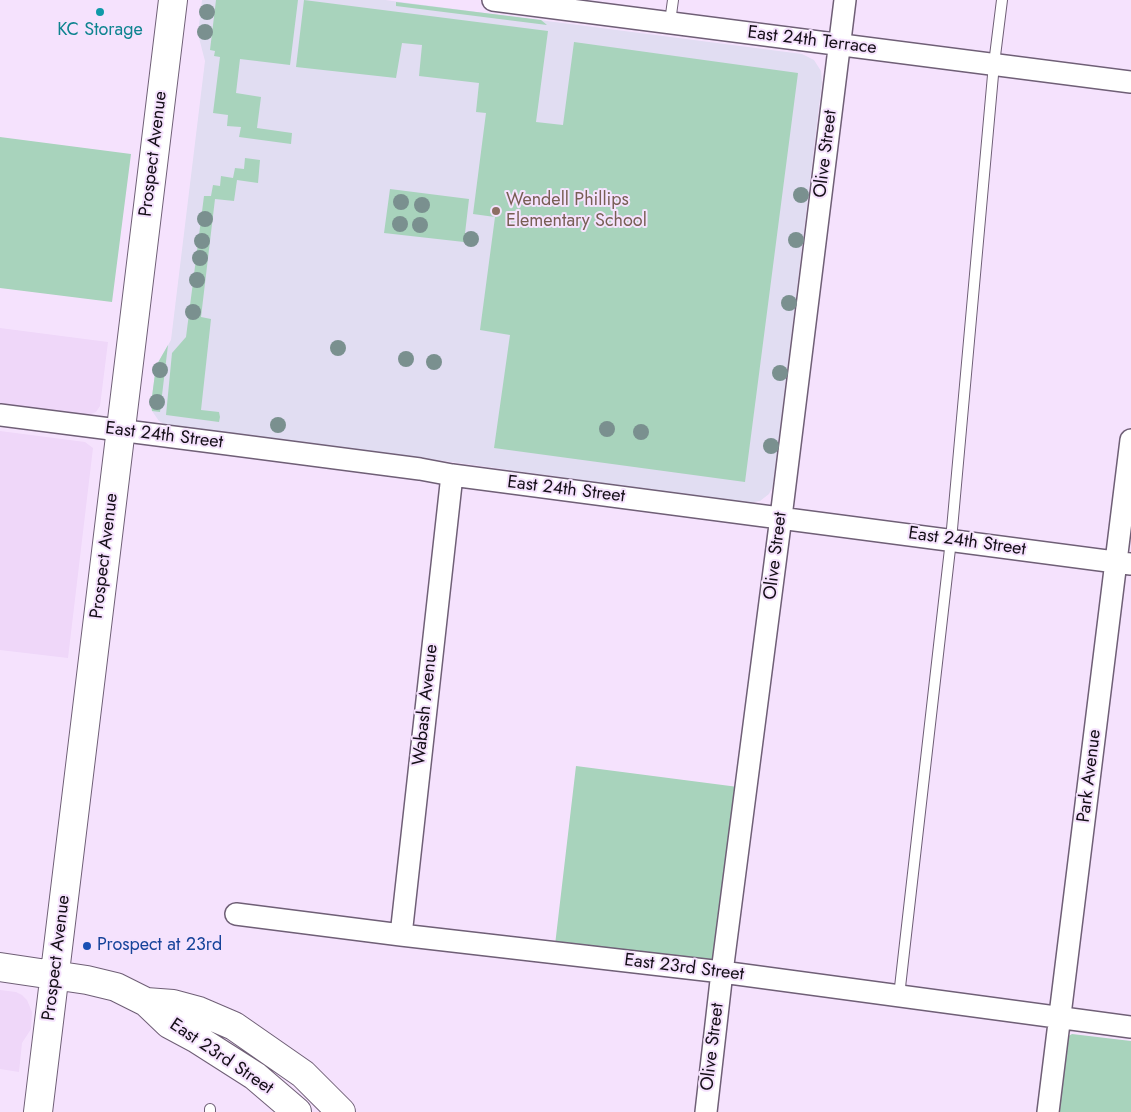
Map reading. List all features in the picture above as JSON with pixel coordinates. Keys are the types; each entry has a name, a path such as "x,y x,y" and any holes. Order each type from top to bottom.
{"main road":[{"name":"Prospect Avenue","path":"38,1112 173,0"},
{"name":"East 23rd Street","path":"0,967 55,974 116,987 146,1002 169,1024 197,1039 255,1076 297,1112"},
{"name":"East 23rd Street","path":"146,1002 173,1004 199,1011 234,1026 303,1074 341,1112"}],"street":[{"name":"Olive Street","path":"706,1112 845,0"},
{"name":"East 24th Terrace","path":"502,1 1131,82"},
{"name":"East 24th Street","path":"0,416 410,468 1123,563"},
{"name":"Park Avenue","path":"1048,1112 1123,563 1131,440"},
{"name":"Wabash Avenue","path":"401,935 452,475"},
{"name":"East 23rd Street","path":"236,914 722,972 1131,1027"}],"lane":[{"path":"670,22 673,0"},
{"path":"899,996 951,540 994,64 1002,0"}],"shaded area":[{"name":"Wendell Phillips Elementary School","path":"202,0 385,0 802,54 814,60 821,71 822,82 773,486 769,494 760,501 748,503 401,455 168,426 159,421 152,411 151,404 156,366 171,340 205,61 198,34"},
{"path":"0,328 108,342 100,406 96,412 88,415 0,404"},
{"path":"0,431 85,442 93,448 68,658 0,650"},
{"path":"0,990 16,992 22,995 27,1000 32,1012 31,1029 22,1043 19,1072 0,1069"}],"green space":[{"path":"216,0 298,0 290,65 240,59 236,93 261,97 257,128 292,133 291,144 239,137 241,127 227,126 228,115 213,113 220,57 214,56 215,51 210,50"},
{"path":"304,0 548,31 536,122 563,125 574,42 798,73 745,482 494,448 510,335 480,330 495,217 473,214 486,113 476,112 479,83 419,76 422,45 402,43 396,78 296,67"},
{"path":"396,2 541,20 547,25 396,6"},
{"path":"0,137 131,154 112,302 0,288"},
{"path":"245,158 260,160 258,183 237,180 234,201 215,199 201,317 211,319 201,410 219,412 219,422 166,415 172,353 186,337 204,196 211,196 213,185 220,186 221,176 233,178 235,168 244,169"},
{"path":"390,189 469,199 464,242 384,233"},
{"path":"168,345 160,412 152,411 151,404 156,366"},
{"path":"576,766 738,787 717,957 707,964 555,945"},
{"path":"1072,1034 1131,1041 1131,1112 1058,1112 1067,1037"}],"place":[{"name":"KC Storage","path":"100,12"},
{"name":"Wendell Phillips Elementary School","path":"496,211"},
{"name":"Prospect at 23rd","path":"87,946"}]}
